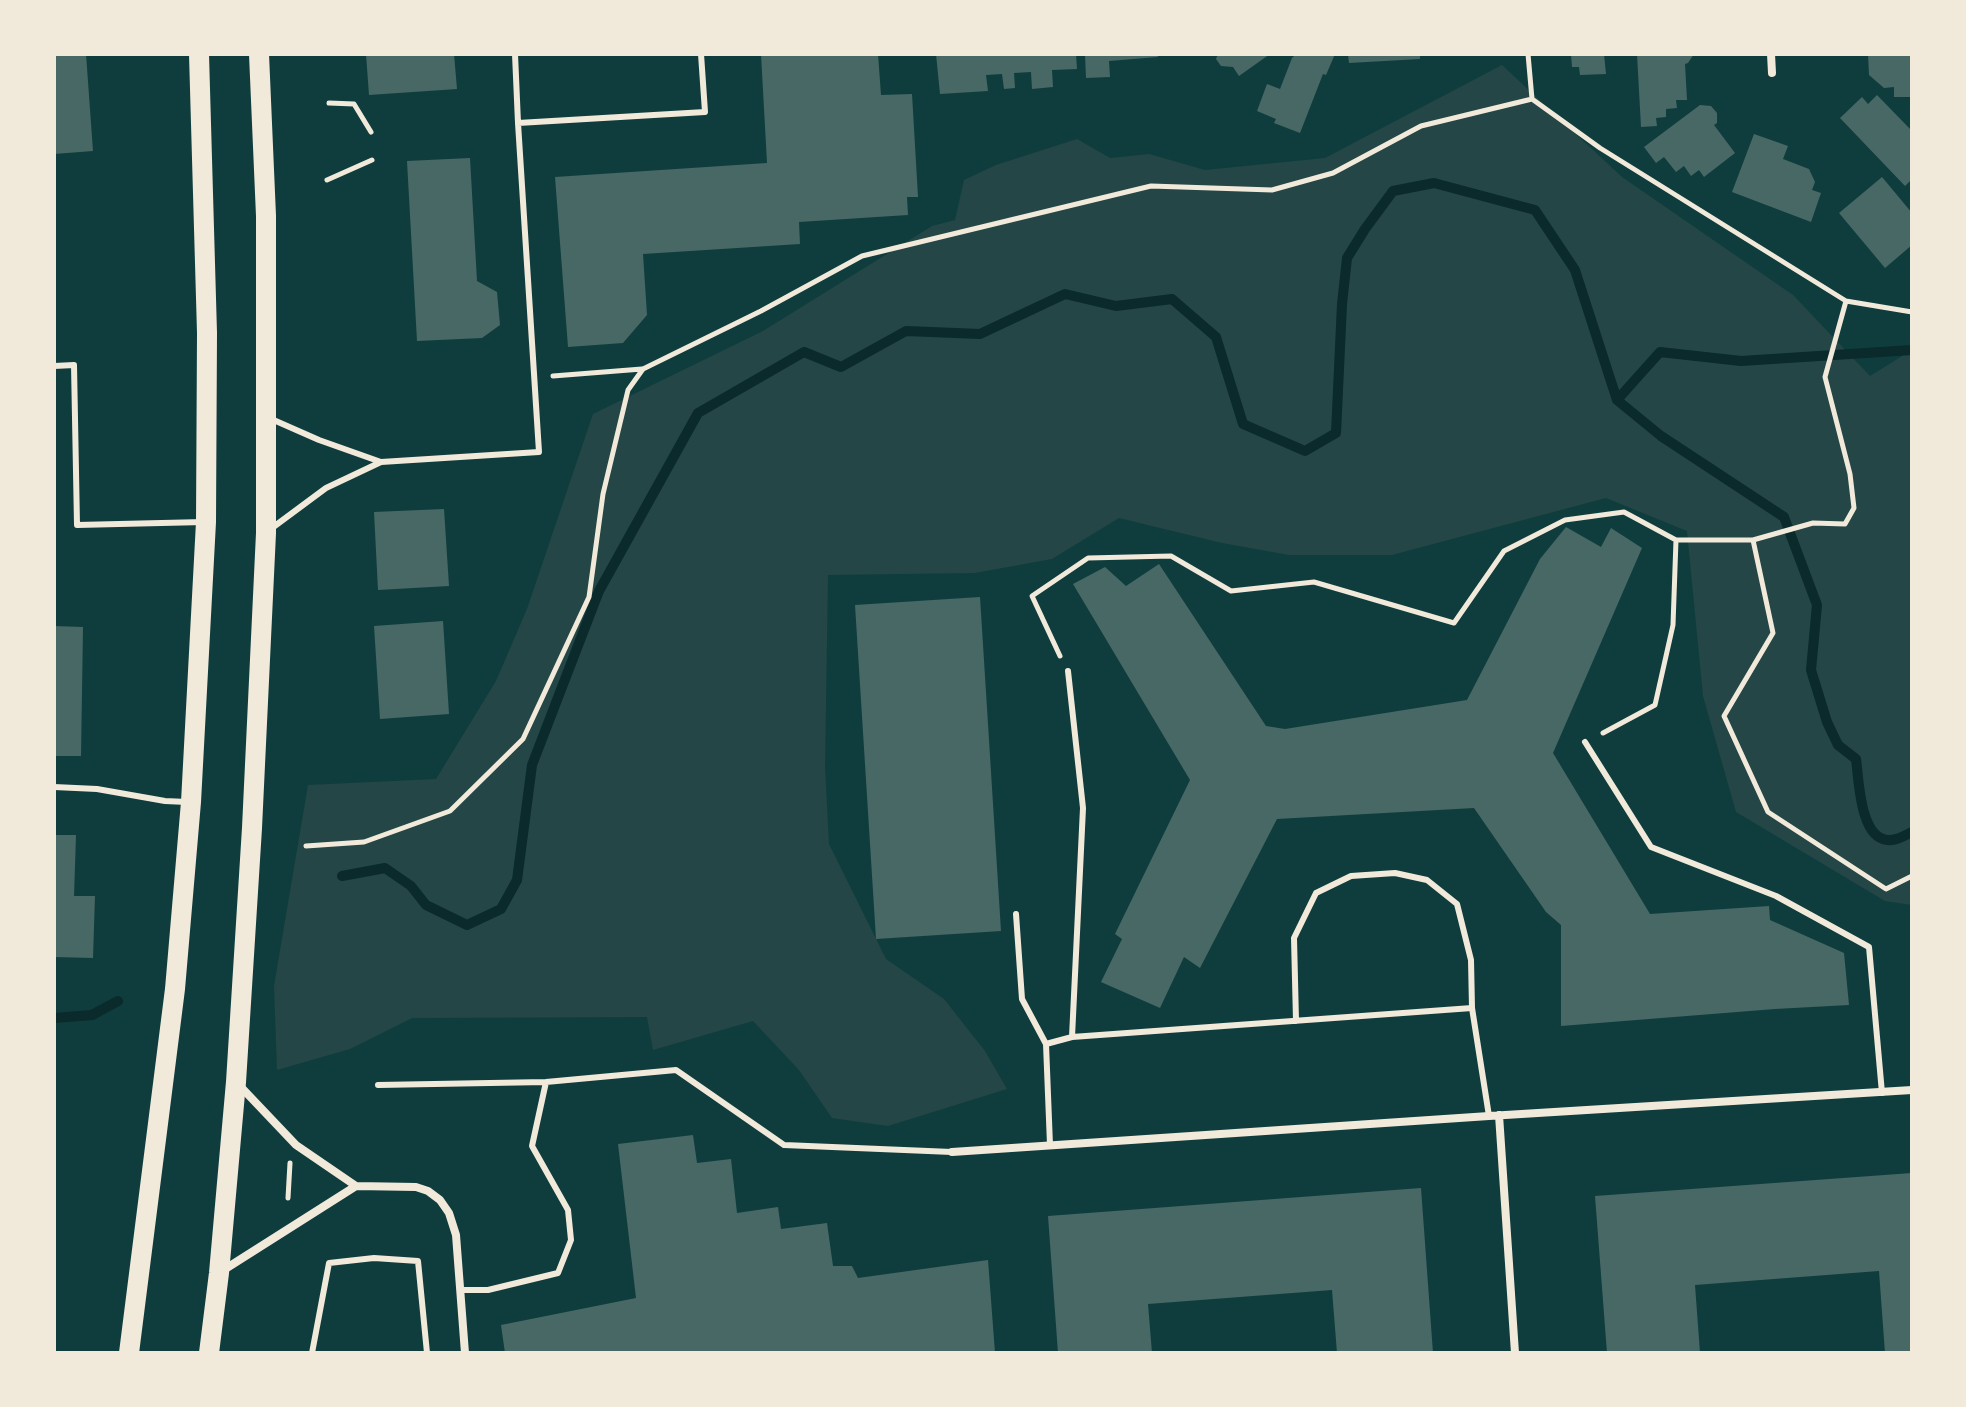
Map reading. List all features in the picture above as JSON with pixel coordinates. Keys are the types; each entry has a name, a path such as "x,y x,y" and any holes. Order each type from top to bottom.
{"main road":[{"path":"129,1353 175,989 191,802 206,522 207,333 199,54"},
{"path":"209,1353 236,1082 266,533 266,216 259,54"}],"street":[{"path":"1771,54 1772,73"},
{"path":"236,1082 296,1145 356,1186"},
{"path":"952,1152 1912,1090"},
{"path":"1494,1116 1515,1353"},
{"path":"219,1273 356,1186 416,1187 440,1200 449,1213 456,1235 465,1353"}],"lane":[{"path":"266,533 326,488 381,462 539,452 515,54"},
{"path":"518,123 705,112 701,54"},
{"path":"54,366 74,365 77,525 206,522"},
{"path":"266,416 319,440 381,462"},
{"path":"1068,671 1083,808 1072,1037"},
{"path":"1585,742 1651,847 1776,896 1869,947 1882,1093"},
{"path":"54,787 97,789 165,801 191,802"},
{"path":"1296,1021 1294,938 1316,893 1351,876 1395,873 1427,880 1457,904 1471,960 1472,1008 1494,1116"},
{"path":"1016,914 1022,999 1046,1044 1050,1145"},
{"path":"1046,1044 1072,1037 1472,1008"},
{"path":"378,1085 546,1082 676,1070 784,1145 952,1152"},
{"path":"461,1290 488,1290 558,1273 571,1240 568,1210 532,1146 546,1082"},
{"path":"312,1353 329,1263 374,1258 418,1261 427,1353"}],"path":[{"path":"1528,54 1532,99 1600,148 1846,301 1912,312"},
{"path":"534,377 643,369 761,311 862,256 1151,186 1272,190 1333,173 1421,126 1532,99"},
{"path":"329,103 354,104 371,132"},
{"path":"327,180 372,160"},
{"path":"1068,671 1032,596 1088,558 1171,556 1231,591 1314,582 1454,623 1504,551 1565,520 1624,512 1676,540 1753,540 1813,523 1845,524 1854,508 1850,474 1825,377 1846,301"},
{"path":"306,846 364,842 450,811 523,739 589,597 603,494 628,390 643,369"},
{"path":"1585,742 1655,705 1673,625 1676,540"},
{"path":"1753,540 1773,633 1724,716 1768,812 1886,889 1912,876"},
{"path":"288,1198 290,1162"}],"shaded area":[{"path":"1502,65 1622,177 1793,295 1870,376 1912,350 1912,905 1885,901 1736,812 1703,696 1687,531 1606,498 1392,555 1289,555 1222,543 1119,518 1052,559 975,573 828,575 825,767 829,844 886,959 944,999 985,1051 1007,1089 888,1126 832,1118 799,1070 753,1021 653,1050 647,1017 412,1018 350,1049 277,1070 274,986 308,785 436,779 496,681 527,609 593,414 763,331 932,226 955,220 964,180 996,165 1077,139 1110,158 1149,154 1205,170 1325,158"}],"building":[{"path":"86,54 93,151 54,154 54,55"},
{"path":"366,54 454,54 457,89 369,95"},
{"path":"761,54 878,54 881,95 912,94 918,197 907,197 908,215 799,222 800,244 643,254 647,315 623,343 568,347 555,177 767,163"},
{"path":"936,54 1076,54 1077,69 1052,70 1053,87 1032,89 1031,72 1014,73 1015,88 1004,89 1002,74 986,75 988,91 940,94"},
{"path":"1085,54 1157,54 1158,57 1109,61 1110,77 1086,78"},
{"path":"1218,54 1270,54 1239,76 1233,67 1221,66 1216,59"},
{"path":"1296,54 1335,54 1326,75 1323,74 1300,133 1274,123 1276,119 1257,111 1267,84 1280,89"},
{"path":"1348,54 1420,54 1420,59 1349,63"},
{"path":"1571,54 1604,54 1606,74 1580,75 1579,67 1572,67"},
{"path":"1637,54 1694,54 1685,64 1687,100 1676,100 1677,108 1666,109 1666,117 1656,118 1657,126 1641,127"},
{"path":"1868,54 1912,54 1912,97 1894,97 1894,87 1884,88 1869,75"},
{"path":"1877,95 1912,131 1912,179 1905,186 1840,118 1862,97 1868,104"},
{"path":"1700,105 1711,106 1717,113 1717,123 1714,125 1735,153 1704,177 1699,170 1691,176 1684,166 1676,172 1664,157 1656,163 1644,147"},
{"path":"1754,134 1788,146 1783,159 1809,169 1815,182 1812,190 1821,193 1811,222 1732,192"},
{"path":"470,158 477,281 497,292 500,325 482,338 417,341 407,161"},
{"path":"1882,177 1912,213 1912,245 1885,268 1839,213"},
{"path":"444,509 449,586 378,590 374,512"},
{"path":"1566,527 1601,547 1611,528 1642,548 1553,753 1650,914 1769,906 1770,920 1844,953 1849,1005 1561,1026 1561,925 1546,912 1474,808 1277,819 1200,968 1184,957 1160,1008 1101,982 1122,939 1115,934 1190,780 1073,584 1105,567 1126,586 1159,564 1266,726 1285,729 1467,700 1540,559"},
{"path":"980,597 1001,931 876,939 855,605"},
{"path":"443,621 449,714 380,719 374,626"},
{"path":"54,626 83,627 81,756 54,756"},
{"path":"54,835 76,835 74,896 95,896 93,958 54,957"},
{"path":"693,1135 697,1163 731,1159 737,1213 778,1207 781,1229 827,1223 833,1266 852,1266 858,1278 988,1260 995,1353 505,1353 501,1325 636,1298 618,1144"},
{"path":"1912,1173 1912,1353 1885,1353 1879,1271 1695,1285 1700,1353 1607,1353 1595,1196"},
{"path":"1421,1188 1433,1353 1337,1353 1332,1290 1148,1304 1152,1353 1058,1353 1048,1216"}],"waterway":[{"path":"342,876 385,868 411,886 426,905 467,925 501,909 517,880 532,765 599,591 698,413 804,352 841,367 906,331 980,334 1065,294 1116,306 1172,299 1216,337 1243,424 1305,451 1336,433 1347,258 1393,191 1434,183 1535,210 1575,270 1617,400 1661,436 1784,517 1817,605 1811,670 1827,722 1838,745 1856,759 1866,819 1878,837 1887,840 1912,832"},
{"path":"1617,400 1660,352 1741,361 1912,350"},
{"path":"54,1018 92,1015 118,1001"}]}
